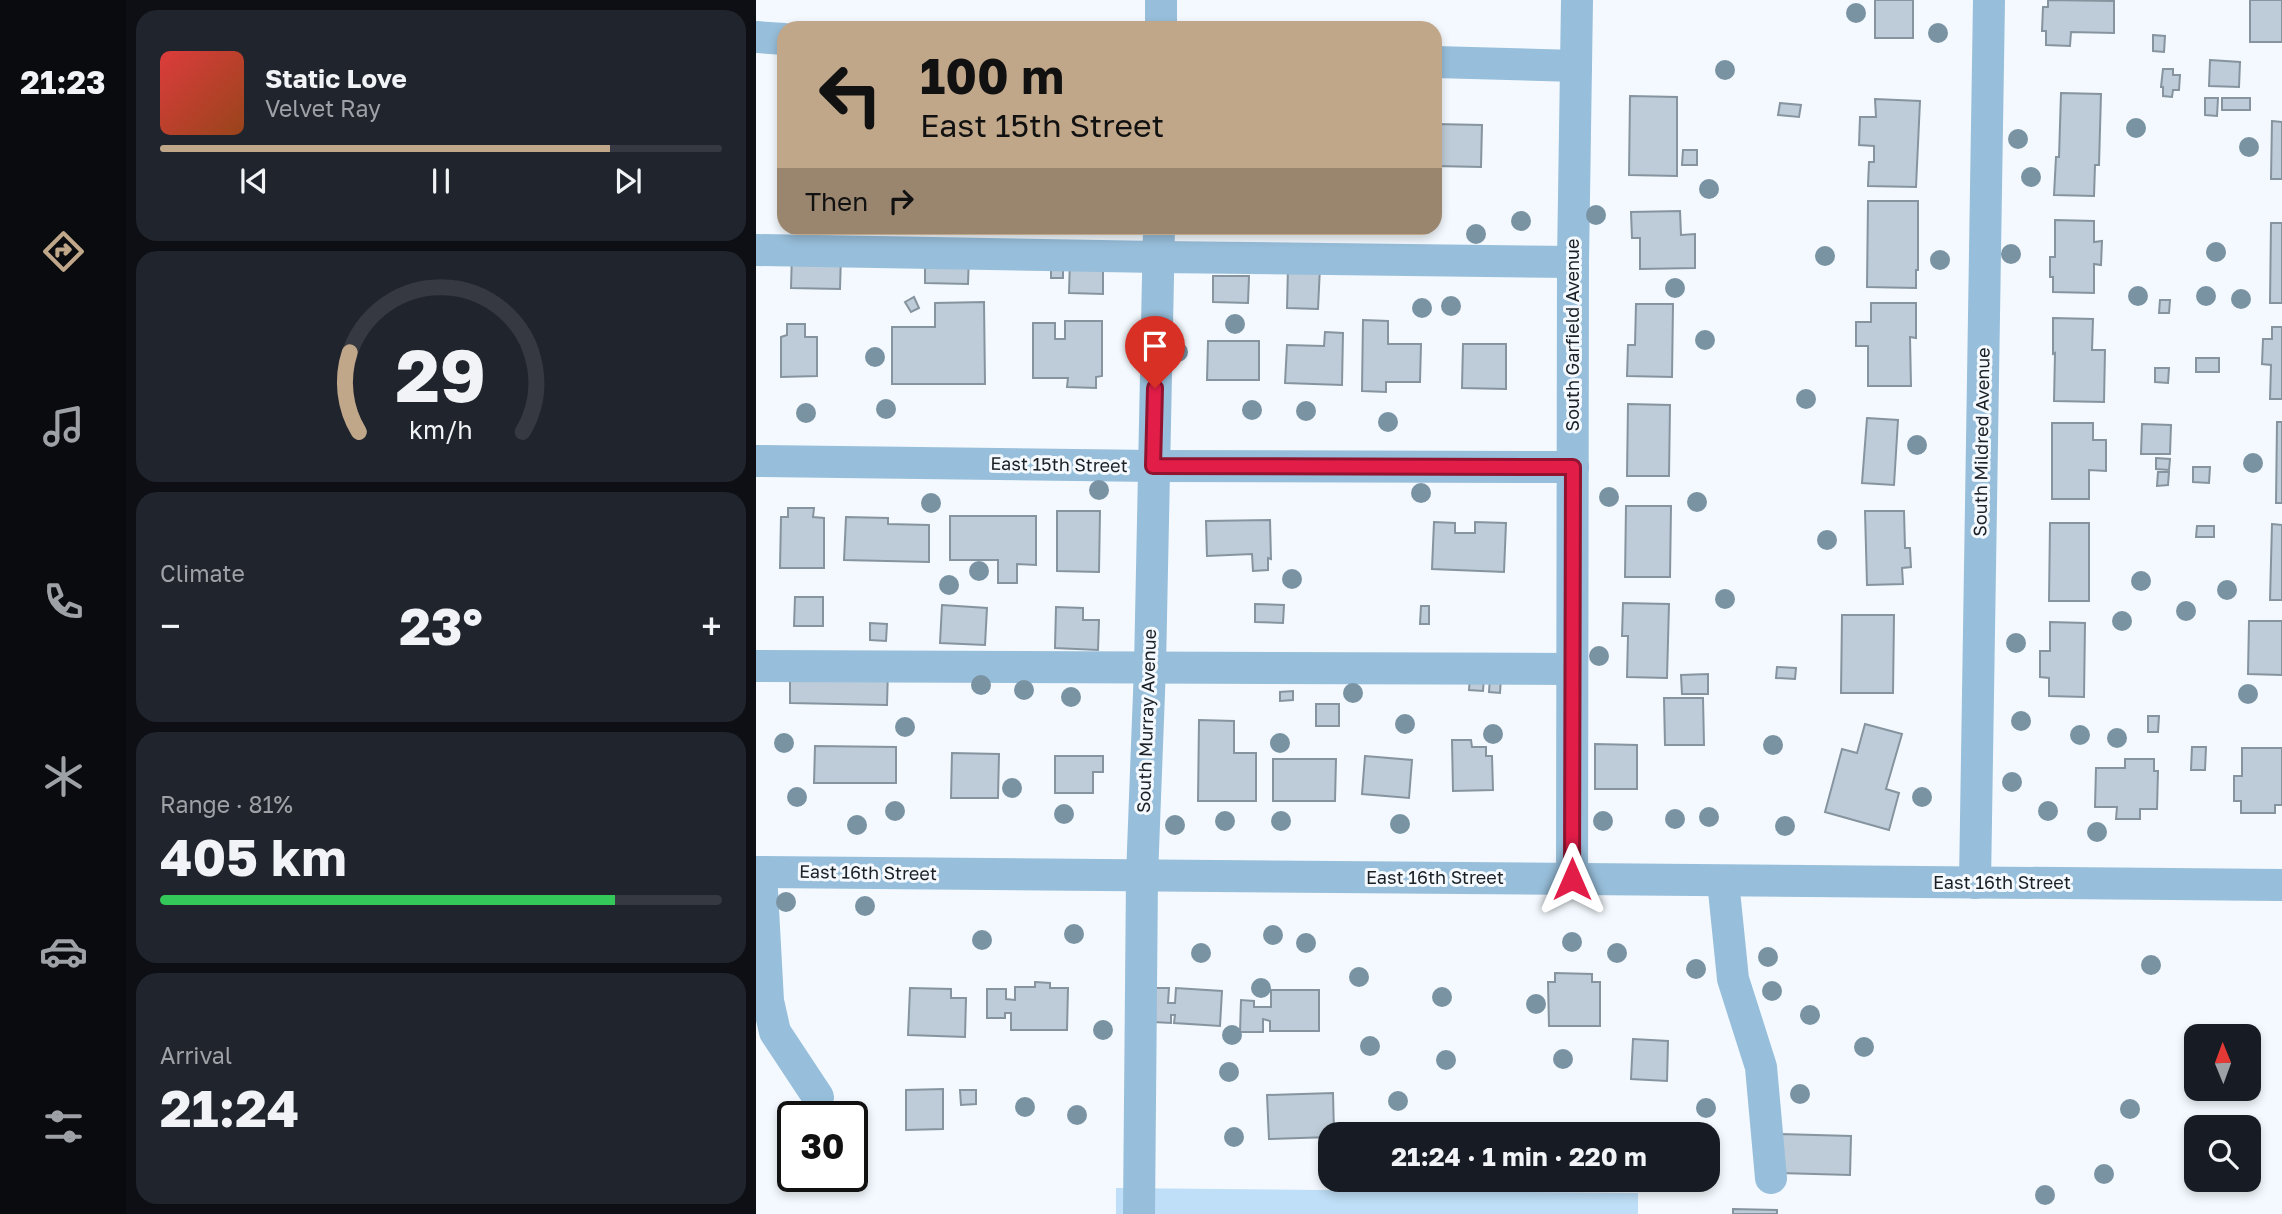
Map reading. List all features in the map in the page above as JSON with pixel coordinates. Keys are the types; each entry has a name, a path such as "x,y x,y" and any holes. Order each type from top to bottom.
{"street":[{"path":"1161,0 1161,21"},
{"name":"South Garfield Avenue","path":"1572,879 1573,262 1577,0"},
{"name":"South Mildred Avenue","path":"1975,883 1989,0"},
{"path":"756,37 777,38"},
{"path":"1442,62 1576,66"},
{"path":"756,250 1158,242 1573,262"},
{"name":"South Murray Avenue","path":"1139,1214 1142,876 1150,667 1158,242"},
{"name":"East 15th Street","path":"756,461 1573,467"},
{"path":"756,666 1572,669"},
{"path":"759,872 768,1001 775,1032 818,1097"},
{"name":"East 16th Street","path":"759,872 2282,886"},
{"path":"1723,881 1733,979 1761,1067 1771,1178"}],"shaded area":[{"path":"1116,1188 1638,1193 1638,1214 1116,1214"}],"building":[{"path":"1875,0 1913,0 1913,38 1875,38"},
{"path":"2048,0 2114,1 2114,33 2071,32 2070,46 2046,45 2046,31 2042,31 2043,7 2048,7"},
{"path":"2250,0 2282,0 2282,42 2250,42"},
{"path":"2153,35 2165,36 2164,52 2153,51"},
{"path":"2210,60 2240,62 2239,87 2209,86"},
{"path":"2163,69 2173,69 2173,75 2180,75 2179,90 2173,90 2172,97 2163,96"},
{"path":"2061,93 2101,94 2099,165 2095,165 2094,196 2054,195 2056,157 2059,157"},
{"path":"1630,96 1677,97 1677,176 1629,175"},
{"path":"2205,98 2218,98 2217,116 2205,115"},
{"path":"2222,98 2250,98 2250,110 2222,110"},
{"path":"1875,99 1920,101 1916,187 1868,186 1869,162 1874,162 1874,146 1859,145 1860,117 1876,117"},
{"path":"1780,103 1801,105 1799,117 1778,115"},
{"path":"2272,121 2282,122 2282,179 2271,179"},
{"path":"1442,124 1482,125 1481,167 1442,166"},
{"path":"1683,150 1697,150 1697,165 1682,165"},
{"path":"1868,201 1918,201 1916,288 1867,287"},
{"path":"1680,211 1681,235 1695,234 1695,268 1640,269 1640,238 1632,238 1631,212"},
{"path":"2055,220 2094,221 2094,242 2102,241 2101,265 2094,264 2094,293 2053,292 2050,257 2055,257"},
{"path":"2271,223 2282,223 2282,303 2270,303"},
{"path":"792,253 841,254 840,289 791,288"},
{"path":"925,255 969,255 968,284 925,283"},
{"path":"1070,259 1103,259 1103,294 1069,293"},
{"path":"1051,265 1063,266 1063,278 1051,278"},
{"path":"1288,266 1320,267 1318,309 1287,308"},
{"path":"1213,276 1249,276 1248,303 1213,302"},
{"path":"914,297 919,308 911,312 905,302"},
{"path":"2160,300 2170,300 2169,313 2159,313"},
{"path":"984,302 985,384 892,384 892,327 935,327 935,303"},
{"path":"1871,303 1916,303 1916,338 1910,337 1911,386 1868,386 1868,346 1856,346 1856,322 1871,322"},
{"path":"1636,304 1673,304 1672,377 1627,376 1628,345 1635,345"},
{"path":"2053,318 2093,319 2092,350 2105,350 2104,402 2054,401"},
{"path":"1363,320 1388,321 1388,344 1421,344 1420,382 1386,382 1386,392 1362,391"},
{"path":"1065,321 1102,321 1102,376 1096,377 1096,388 1067,387 1068,378 1033,378 1033,323 1055,323 1055,339 1065,339"},
{"path":"787,324 805,324 805,337 817,337 817,376 781,377 781,337 787,335"},
{"path":"2272,327 2282,327 2282,399 2270,399 2271,365 2262,364 2263,339 2272,339"},
{"path":"1325,332 1343,333 1342,385 1285,383 1287,345 1324,346"},
{"path":"1208,341 1259,341 1259,380 1207,380"},
{"path":"1463,344 1506,344 1506,389 1462,388"},
{"path":"2196,358 2219,358 2219,372 2196,372"},
{"path":"2155,368 2169,368 2168,383 2155,382"},
{"path":"1628,404 1670,405 1669,476 1627,476"},
{"path":"1867,418 1898,420 1894,485 1862,483"},
{"path":"2277,422 2282,422 2282,503 2276,503"},
{"path":"2052,423 2093,423 2093,440 2106,440 2106,471 2089,470 2089,499 2052,499"},
{"path":"2142,424 2171,425 2170,454 2141,454"},
{"path":"2156,458 2170,459 2169,470 2156,469"},
{"path":"2193,467 2210,467 2209,483 2193,482"},
{"path":"2158,472 2169,472 2168,485 2157,486"},
{"path":"1626,506 1671,506 1670,577 1625,577"},
{"path":"788,508 814,508 813,517 824,518 824,568 780,568 781,517 788,517"},
{"path":"1057,511 1100,511 1099,572 1057,571"},
{"path":"1865,511 1904,511 1905,548 1910,548 1911,567 1902,568 1903,584 1867,585"},
{"path":"950,516 1036,516 1036,565 1017,564 1017,583 998,583 998,560 950,560"},
{"path":"846,517 888,518 888,524 929,525 929,562 844,560"},
{"path":"1270,520 1271,559 1268,558 1268,570 1253,571 1252,554 1207,556 1206,521"},
{"path":"1434,522 1455,523 1455,533 1475,533 1475,522 1506,523 1504,572 1432,569"},
{"path":"2050,523 2089,523 2089,601 2049,601"},
{"path":"2272,524 2282,525 2282,600 2270,600"},
{"path":"2197,526 2214,526 2214,537 2196,537"},
{"path":"795,597 823,597 823,626 794,626"},
{"path":"1623,603 1669,604 1667,678 1627,677 1628,636 1622,636"},
{"path":"1255,604 1284,605 1283,623 1255,622"},
{"path":"942,605 987,608 985,645 940,643"},
{"path":"1421,606 1429,606 1429,624 1420,624"},
{"path":"1056,607 1083,608 1083,620 1099,620 1098,650 1055,648"},
{"path":"1842,615 1894,615 1893,693 1841,693"},
{"path":"2249,621 2282,621 2282,675 2248,674"},
{"path":"2050,622 2085,623 2084,697 2049,696 2049,678 2040,677 2040,651 2050,651"},
{"path":"870,623 887,624 886,641 870,640"},
{"path":"1777,667 1796,668 1795,679 1776,678"},
{"path":"790,668 888,669 887,705 790,703"},
{"path":"1708,674 1708,694 1682,694 1681,675"},
{"path":"1470,676 1484,677 1483,691 1469,690"},
{"path":"1490,677 1501,677 1500,693 1489,692"},
{"path":"1293,691 1293,700 1280,701 1280,692"},
{"path":"1664,698 1703,698 1704,745 1665,745"},
{"path":"1316,704 1339,704 1339,726 1316,726"},
{"path":"2148,716 2159,716 2158,732 2148,732"},
{"path":"1199,720 1234,721 1234,753 1256,753 1256,801 1198,801"},
{"path":"1865,724 1902,734 1886,789 1899,793 1889,830 1825,812 1842,749 1857,753"},
{"path":"1452,740 1471,740 1472,747 1486,747 1486,756 1492,756 1493,790 1453,791"},
{"path":"1595,744 1637,745 1637,789 1595,789"},
{"path":"815,746 896,747 896,783 814,783"},
{"path":"2192,747 2206,747 2205,770 2191,770"},
{"path":"2242,748 2282,748 2282,805 2275,805 2275,813 2241,813 2241,801 2234,801 2234,776 2242,776"},
{"path":"952,753 999,754 998,798 951,798"},
{"path":"1055,756 1103,756 1103,772 1093,772 1093,793 1055,793"},
{"path":"1365,756 1412,760 1409,798 1362,794"},
{"path":"1273,759 1336,759 1335,801 1273,801"},
{"path":"2125,759 2154,759 2154,771 2158,771 2157,809 2140,809 2140,819 2116,819 2117,807 2095,807 2096,768 2125,768"},
{"path":"1555,973 1592,974 1592,982 1600,982 1600,1026 1549,1026 1548,982 1555,982"},
{"path":"1035,982 1050,983 1050,988 1068,988 1067,1030 1011,1030 1011,1013 1005,1013 1005,1018 987,1018 987,989 1006,989 1006,999 1015,1000 1015,987 1035,987"},
{"path":"910,988 951,989 951,998 966,998 965,1037 908,1035"},
{"path":"1155,988 1169,988 1168,1003 1175,1003 1176,988 1222,991 1220,1026 1174,1023 1175,1015 1171,1015 1171,1023 1153,1022"},
{"path":"1271,990 1319,990 1319,1031 1270,1031 1270,1021 1263,1019 1263,1032 1240,1032 1241,1000 1254,1001 1254,1007 1271,1007"},
{"path":"1633,1039 1668,1041 1667,1081 1631,1079"},
{"path":"943,1089 943,1129 906,1130 906,1090"},
{"path":"960,1090 976,1090 976,1104 961,1105"},
{"path":"1333,1093 1334,1122 1318,1122 1318,1137 1269,1139 1267,1095"},
{"path":"1780,1134 1851,1136 1850,1175 1779,1173"},
{"path":"1733,1209 1777,1210 1777,1214 1733,1214"}],"route":[{"path":"1155,388 1153,466 1573,467 1572,879"}]}
